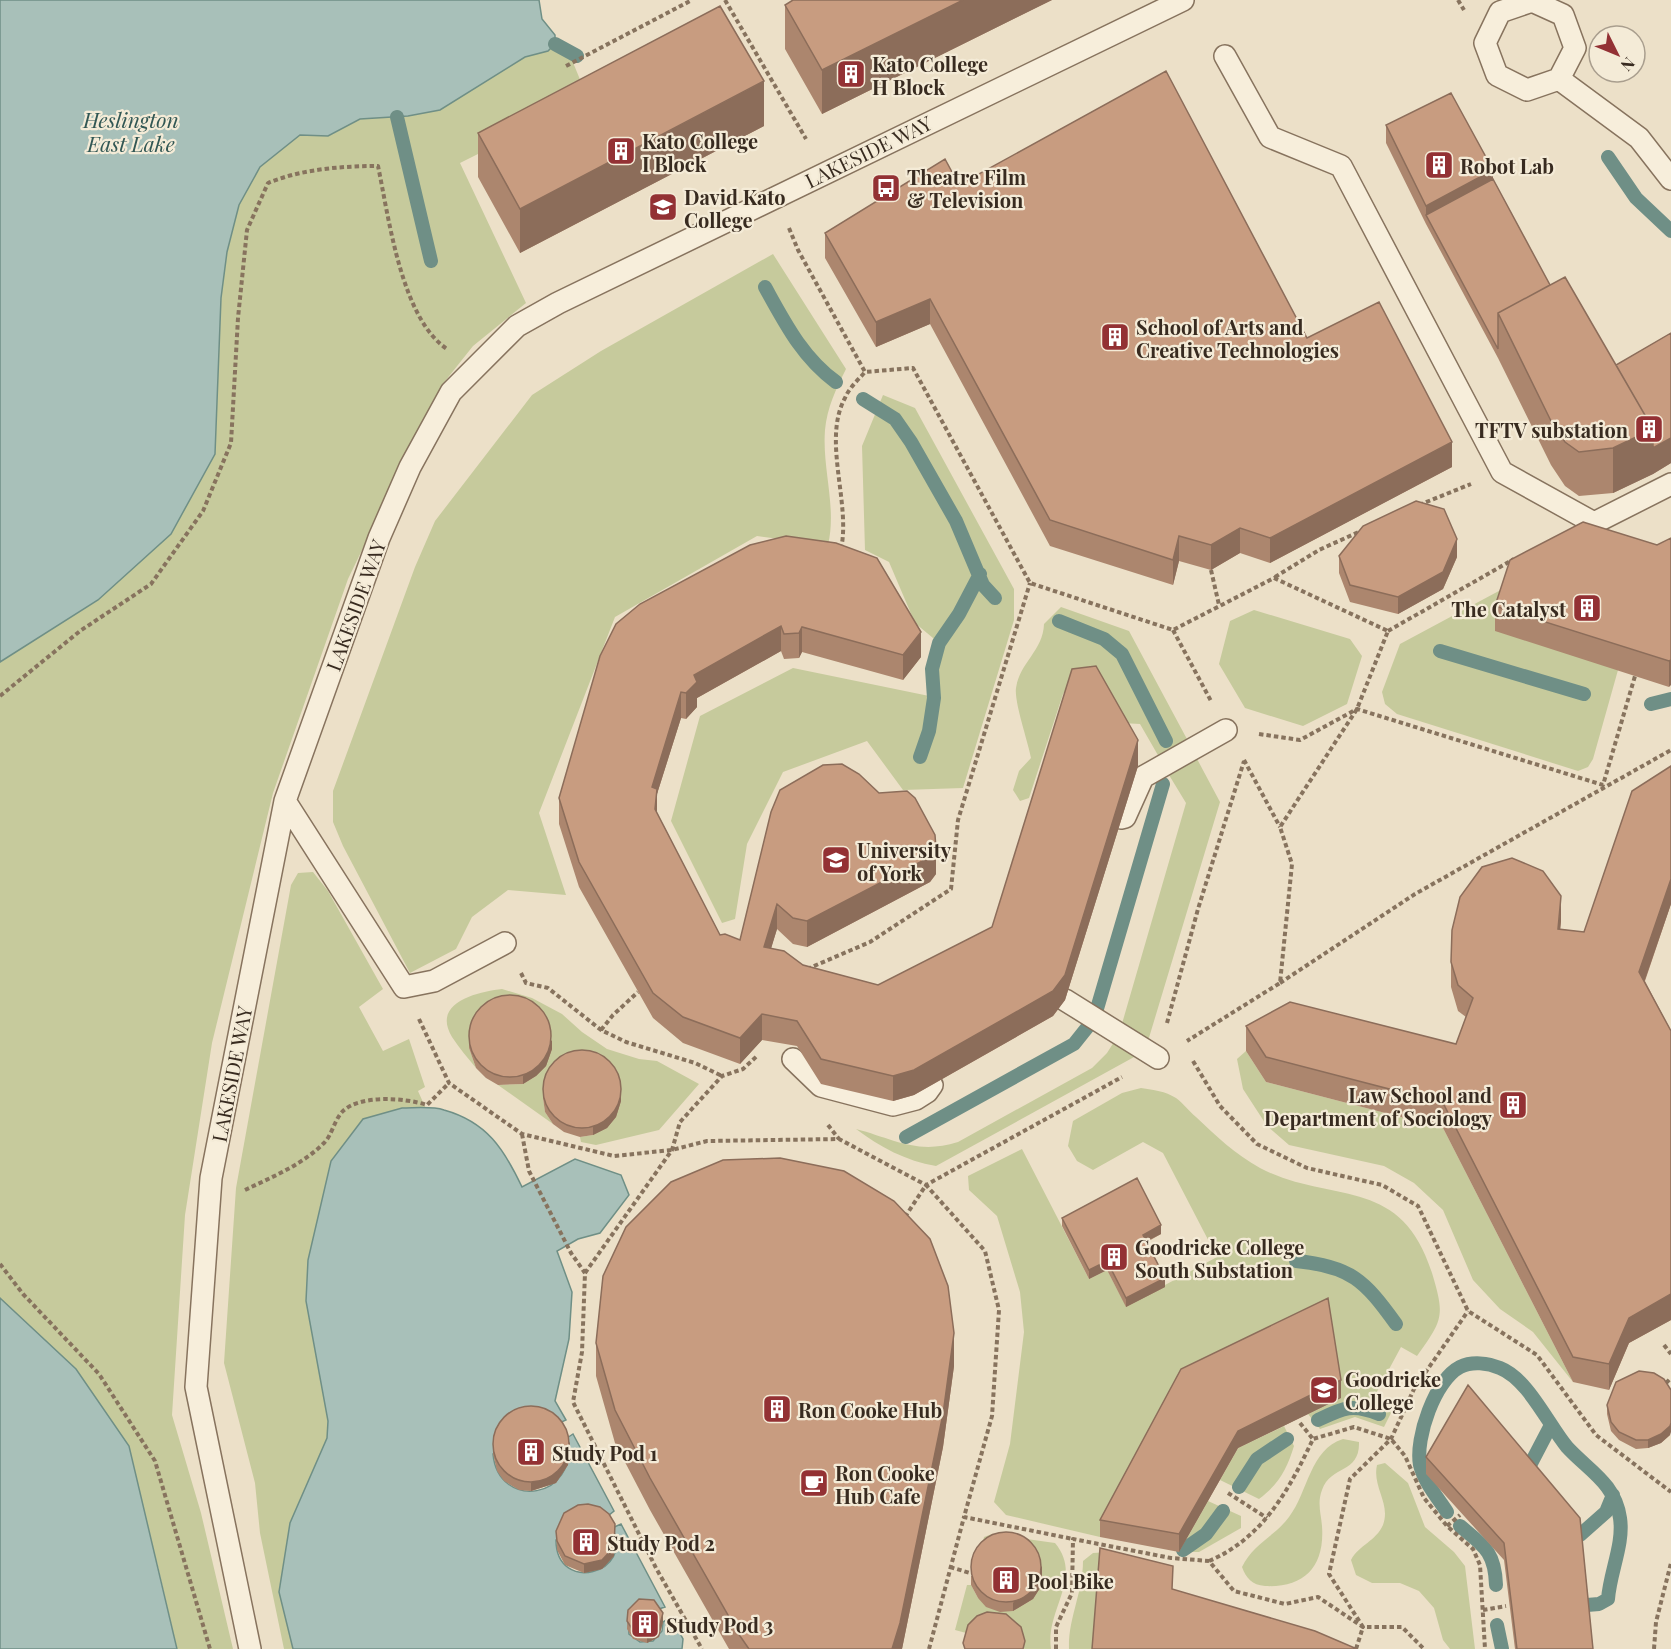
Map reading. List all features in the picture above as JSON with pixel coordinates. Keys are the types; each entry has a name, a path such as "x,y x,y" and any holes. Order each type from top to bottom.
{"lane":[{"name":"LAKESIDE WAY","path":"250,1649 196,1387 211,1178 285,801 379,538 410,468 451,392 480,360 517,326 777,195 1183,0"},
{"path":"1532,1 1563,15 1575,48 1559,79 1527,90 1497,75 1485,43 1500,12 1532,1"},
{"path":"1225,56 1270,137 1341,166 1502,472 1594,523 1671,484"},
{"path":"1559,79 1639,138 1671,179"},
{"path":"1121,818 1125,818 1143,777 1226,730"},
{"path":"285,801 404,987 434,981 505,943"},
{"path":"1065,1000 1158,1058"},
{"path":"793,1059 821,1086 893,1105 916,1099 927,1092 932,1085"}],"path":[{"path":"566,66 692,0"},
{"path":"725,0 806,139"},
{"path":"0,696 80,631 151,584 203,512 231,443 238,318 247,230 268,183 286,176 355,166 378,166 400,274 434,340 450,350 480,360"},
{"path":"777,195 798,250 865,372"},
{"path":"840,550 845,529 838,469 837,428 844,398 865,372 913,368 1030,583 1173,630 1274,578 1319,550 1372,525"},
{"path":"1415,506 1502,472"},
{"path":"1280,983 1292,864 1280,827 1357,709 1388,631 1520,557"},
{"path":"1211,570 1219,605"},
{"path":"1274,578 1388,631"},
{"path":"797,973 870,942 951,890 958,820 1030,583"},
{"path":"1604,785 1635,676"},
{"path":"1226,730 1300,740 1357,709 1604,785"},
{"path":"1671,750 1604,785 1415,894 1184,1043 1220,1106 1257,1144 1307,1168 1382,1185 1418,1206 1468,1311 1537,1355 1596,1435 1671,1492"},
{"path":"901,1224 926,1185 1158,1058 1198,909 1244,761"},
{"path":"505,943 526,983 548,988 601,1030 626,1042 695,1063 722,1076"},
{"path":"404,987 449,1083 522,1134 614,1156 672,1150 707,1141 839,1139 926,1185 985,1251 999,1310 992,1416 930,1649"},
{"path":"601,1030 613,1015 638,992"},
{"path":"702,1649 657,1568 573,1402 582,1352 585,1273 672,1150 680,1122 722,1076 743,1069 758,1055"},
{"path":"210,1205 289,1170 325,1142 333,1124 344,1109 389,1098 406,1098 427,1105 449,1083"},
{"path":"522,1134 530,1171 571,1253 585,1273"},
{"path":"0,1264 23,1294 99,1374 155,1461 210,1649"},
{"path":"1363,1627 1329,1574 1350,1479 1392,1439 1414,1389 1468,1311"},
{"path":"1664,1345 1671,1354"},
{"path":"1666,1383 1671,1378"},
{"path":"1300,1423 1313,1439"},
{"path":"964,1517 1171,1557 1209,1561 1228,1553 1267,1518 1290,1489 1313,1439 1354,1427 1392,1439 1406,1456 1424,1498 1447,1526 1473,1549 1480,1565 1485,1649"},
{"path":"1228,1493 1267,1518"},
{"path":"1447,1526 1460,1515"},
{"path":"1056,1649 1056,1627 1072,1593 1073,1539"},
{"path":"1209,1561 1234,1591 1285,1604 1318,1597 1363,1627 1402,1627 1424,1649"},
{"path":"1654,1649 1656,1622 1671,1563"},
{"path":"950,1567 970,1573"},
{"path":"1483,1610 1506,1606"},
{"path":"1356,1649 1363,1627"}],"green space":[{"path":"551,47 572,60 588,99 460,163 526,303 473,346 442,385 348,579 273,793 212,1043 185,1215 172,1415 201,1513 233,1649 177,1649 157,1562 10,1308 0,1298 0,662 98,600 171,534 215,454 221,298 227,252 239,205 260,167 300,135 328,136 360,119 408,116 440,110 525,57 548,51"},
{"path":"773,254 846,369 835,391 825,430 825,459 831,516 828,545 757,536 615,617 539,813 566,895 508,890 472,917 456,949 410,973 343,846 333,822 333,791 415,567 435,521 532,395 601,351"},
{"path":"883,395 915,408 1014,589 1014,620 963,788 903,790 867,741 783,772 747,844 735,919 722,923 671,821 700,716 793,668 934,697 932,669 939,643 915,623 889,562 865,550 862,446"},
{"path":"1510,585 1618,670 1593,759 1588,767 1578,771 1397,714 1385,704 1382,692 1400,644"},
{"path":"1061,607 1129,631 1188,741 1159,757 1140,724 1122,723 1069,686 1063,694 1029,798 1020,801 1013,790 1019,771 1031,758 1019,712 1016,688 1022,671 1040,642 1044,624"},
{"path":"1254,610 1350,639 1362,656 1347,704 1303,726 1245,708 1219,664 1230,621"},
{"path":"1196,757 1220,802 1145,1051 936,1166 914,1161 894,1152 874,1142 856,1129 918,1146 943,1146 958,1142 1092,1068 1107,1053 1119,1034 1186,803 1169,775"},
{"path":"313,872 328,891 383,989 359,1007 383,1051 409,1039 425,1087 418,1091 426,1109 402,1108 363,1119 331,1161 322,1202 320,1371 328,1421 327,1438 290,1523 279,1591 293,1649 284,1649 260,1533 255,1483 224,1363 236,1188 291,885 298,873"},
{"path":"502,989 532,998 562,1014 582,1032 607,1049 639,1059 657,1061 699,1084 659,1130 596,1145 581,1142 580,1137 593,1135 543,1098 545,1112 553,1124 498,1085 523,1084 536,1076 469,1048 476,1068 452,1037 447,1025 452,1007 470,996"},
{"path":"1246,1051 1266,1082 1443,1128 1573,1382 1533,1332 1500,1309 1473,1280 1443,1210 1414,1183 1384,1166 1289,1145 1267,1126 1243,1089 1237,1059"},
{"path":"1141,1088 1164,1092 1176,1098 1226,1144 1260,1168 1287,1179 1361,1197 1383,1206 1402,1220 1419,1242 1432,1273 1440,1309 1437,1325 1417,1356 1401,1347 1373,1399 1393,1409 1384,1427 1355,1417 1320,1429 1308,1414 1341,1398 1328,1316 1100,1537 1006,1515 994,1502 1010,1444 1024,1332 1020,1292 997,1216 969,1190 968,1176 1022,1149 1089,1279 1107,1270 1126,1306 1217,1257 1163,1153 1143,1142 1093,1170 1077,1161 1068,1146 1073,1121 1122,1093"},
{"path":"1284,1426 1294,1446 1281,1476 1259,1499 1220,1480 1238,1448"},
{"path":"1343,1439 1359,1442 1358,1452 1350,1465 1332,1476 1322,1490 1320,1504 1322,1540 1316,1564 1301,1579 1291,1583 1265,1586 1253,1582 1242,1567 1247,1559 1289,1517 1316,1461 1323,1452 1332,1444"},
{"path":"1385,1463 1408,1483 1425,1527 1454,1552 1465,1566 1475,1649 1450,1649 1443,1640 1434,1608 1419,1591 1400,1583 1372,1583 1356,1575 1351,1560 1383,1525 1385,1509 1376,1473 1377,1465"},
{"path":"1208,1501 1241,1516 1241,1528 1199,1552 1179,1552"},
{"path":"992,1534 1055,1543 1063,1556 1066,1569 1065,1582 1053,1621 1051,1649 1025,1649 955,1630 967,1585 971,1585 978,1598 1013,1611 1033,1599 981,1550 984,1537"},
{"path":"1109,1552 1095,1649 1069,1649 1083,1561 1093,1553"}],"water":[{"name":"Heslington East Lake","path":"0,0 539,0 542,19 555,35 555,44 548,51 525,57 440,110 408,116 360,119 328,136 300,135 260,167 239,205 227,252 221,298 215,454 171,534 98,600 0,662"},
{"path":"402,1108 439,1109 472,1122 501,1149 522,1187 575,1159 621,1175 629,1195 600,1233 578,1239 557,1251 572,1292 569,1339 555,1401 566,1420 493,1454 498,1472 508,1484 522,1490 537,1491 551,1485 562,1475 568,1459 567,1438 573,1434 614,1511 604,1519 556,1540 559,1557 568,1568 580,1572 593,1572 605,1566 613,1557 616,1544 612,1528 621,1524 665,1607 628,1619 629,1634 640,1642 653,1641 662,1631 663,1622 671,1617 683,1639 682,1649 293,1649 279,1592 290,1523 327,1438 328,1421 306,1301 308,1260 331,1161 363,1119"},
{"path":"0,1298 76,1369 129,1446 177,1649 0,1649"}],"building":[{"path":"793,0 963,0 822,70 785,5"},
{"path":"720,6 764,81 520,209 478,133"},
{"name":"School of Arts and Creative Technologies","path":"1166,71 1307,338 1379,302 1452,442 1270,538 1240,528 1211,545 1179,536 1173,560 1050,520 930,299 876,322 825,233 945,159 959,185"},
{"name":"Robot Lab","path":"1451,93 1493,170 1426,206 1386,125"},
{"path":"1493,179 1550,285 1498,313 1498,349 1426,215"},
{"path":"1565,277 1653,429 1613,448 1579,452 1565,442 1551,421 1498,313"},
{"path":"1671,333 1671,438 1653,448 1653,429 1616,365"},
{"path":"1416,501 1444,509 1457,539 1443,572 1398,597 1350,585 1339,556 1363,526"},
{"name":"The Catalyst","path":"1583,522 1657,545 1671,538 1671,660 1495,606 1510,560"},
{"path":"786,536 836,543 877,558 921,632 903,655 802,627 799,633 784,634 781,626 694,675 697,682 686,693 681,692 652,787 657,789 655,809 720,935 725,934 740,940 771,812 780,790 823,765 842,764 859,774 879,793 907,791 915,798 935,835 936,849 930,857 807,921 793,918 777,904 764,947 784,951 803,965 878,985 992,927 1072,669 1096,666 1138,740 1065,975 1053,991 914,1070 893,1076 821,1059 797,1021 762,1014 740,1038 683,1017 653,993 579,862 559,798 600,656 616,624 640,604 750,545"},
{"name":"Law School and Department of Sociology","path":"1671,766 1671,879 1639,972 1671,1031 1671,1294 1629,1318 1609,1364 1573,1357 1443,1103 1266,1057 1246,1026 1290,1002 1456,1044 1473,998 1458,985 1451,962 1452,930 1460,897 1482,867 1512,858 1543,871 1561,896 1558,929 1584,932 1632,791"},
{"path":"510,995 526,998 539,1007 548,1020 551,1036 548,1052 539,1065 526,1074 510,1077 494,1074 481,1065 472,1052 469,1036 472,1020 481,1007 494,998"},
{"path":"582,1050 597,1053 614,1067 621,1089 618,1104 604,1121 582,1128 567,1125 550,1111 543,1089 546,1074 560,1057"},
{"name":"Ron Cooke Hub","path":"780,1158 844,1171 894,1201 930,1239 948,1286 954,1333 943,1414 900,1623 892,1649 749,1649 650,1478 615,1410 596,1343 603,1276 626,1227 671,1182 723,1160"},
{"name":"Goodricke College South Substation","path":"1137,1178 1161,1225 1143,1235 1165,1278 1126,1298 1107,1261 1089,1270 1062,1218"},
{"path":"1328,1298 1341,1380 1238,1431 1179,1534 1100,1520 1181,1369"},
{"path":"1639,1371 1654,1373 1664,1379 1671,1390 1670,1426 1661,1434 1648,1440 1636,1440 1619,1432 1611,1422 1607,1405 1616,1382"},
{"path":"1468,1385 1580,1518 1593,1649 1517,1649 1504,1543 1426,1457"},
{"name":"Study Pod 1","path":"531,1406 546,1409 558,1417 566,1429 569,1444 566,1459 558,1471 546,1479 531,1482 516,1479 504,1471 496,1459 493,1444 496,1429 504,1417 516,1409"},
{"name":"Study Pod 2","path":"588,1504 600,1507 609,1514 615,1524 614,1547 602,1560 584,1564 565,1556 557,1541 556,1531 564,1513 578,1505"},
{"name":"Pool Bike","path":"1006,1532 1019,1535 1031,1542 1038,1554 1041,1567 1038,1580 1031,1592 1019,1599 1006,1602 993,1599 981,1592 974,1580 971,1567 974,1554 981,1542 993,1535"},
{"path":"1100,1548 1173,1566 1172,1589 1315,1631 1357,1649 1092,1649"},
{"name":"Study Pod 3","path":"639,1599 654,1600 663,1613 659,1628 647,1634 633,1630 627,1621 628,1610"},
{"path":"987,1612 1006,1614 1021,1627 1025,1641 1023,1649 965,1649 963,1643 968,1625 977,1616"}],"waterway":[{"path":"555,44 577,56"},
{"path":"397,117 431,261"},
{"path":"1608,157 1636,198 1671,231"},
{"path":"765,287 787,326 804,350 813,362 836,382"},
{"path":"863,399 895,419 911,442 956,521 983,585 995,598"},
{"path":"920,757 929,731 934,698 932,669 939,643 959,614 980,574"},
{"path":"1059,621 1104,639 1122,654 1166,741"},
{"path":"1440,651 1584,694"},
{"path":"1651,704 1671,699"},
{"path":"906,1137 1074,1044 1094,1019 1163,784"},
{"path":"1296,1261 1330,1267 1355,1278 1375,1297 1396,1324"},
{"path":"1447,1512 1428,1484 1420,1465 1419,1454 1424,1426 1435,1397 1451,1374 1460,1367 1475,1363 1495,1366 1520,1382 1567,1447 1607,1486 1617,1506 1621,1528 1608,1599 1599,1604 1587,1605"},
{"path":"1318,1420 1348,1408 1379,1414"},
{"path":"1527,1471 1551,1425"},
{"path":"1239,1487 1257,1459 1287,1439"},
{"path":"1580,1535 1606,1512 1613,1495"},
{"path":"1183,1550 1206,1534 1223,1511"},
{"path":"1460,1526 1487,1551 1493,1565 1496,1585"},
{"path":"1497,1625 1502,1649"}],"place":[{"name":"Kato College H Block","path":"851,74"},
{"name":"Kato College I Block","path":"621,151"},
{"name":"Robot Lab","path":"1439,165"},
{"name":"Theatre Film & Television","path":"886,188"},
{"name":"David Kato College","path":"663,207"},
{"name":"School of Arts and Creative Technologies","path":"1115,337"},
{"name":"TFTV substation","path":"1649,429"},
{"name":"The Catalyst","path":"1587,608"},
{"name":"University of York","path":"836,860"},
{"name":"Law School and Department of Sociology","path":"1513,1105"},
{"name":"Goodricke College South Substation","path":"1114,1257"},
{"name":"Goodricke College","path":"1324,1390"},
{"name":"Ron Cooke Hub","path":"777,1409"},
{"name":"Study Pod 1","path":"531,1452"},
{"name":"Ron Cooke Hub Cafe","path":"814,1483"},
{"name":"Study Pod 2","path":"586,1542"},
{"name":"Pool Bike","path":"1006,1580"},
{"name":"Study Pod 3","path":"645,1624"}]}
